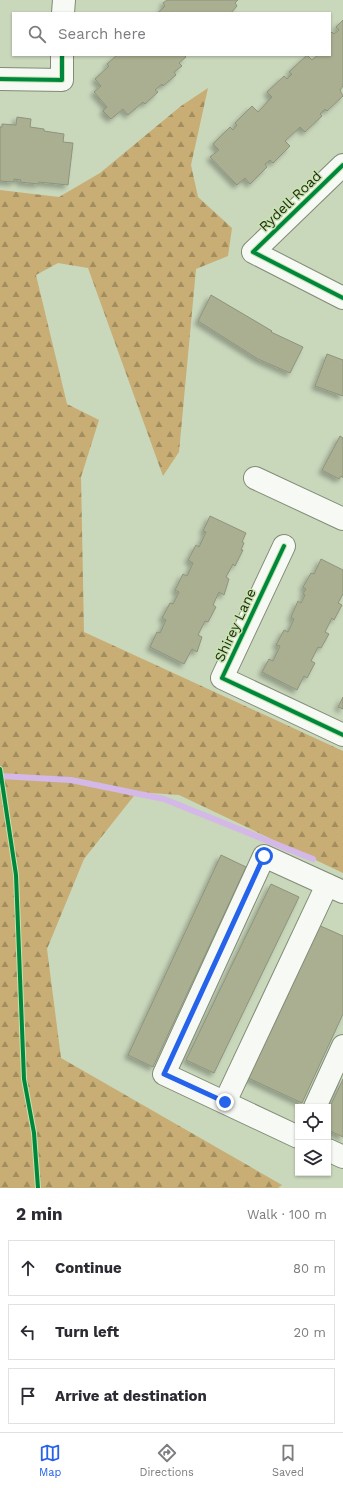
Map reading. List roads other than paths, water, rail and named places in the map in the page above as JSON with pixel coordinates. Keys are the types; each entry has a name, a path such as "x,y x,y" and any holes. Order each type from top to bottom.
{"street":[{"path":"63,12 64,0"},
{"path":"0,79 62,80 62,56"},
{"name":"Rydell Road","path":"343,166 253,252 343,298"},
{"path":"255,478 343,518"},
{"name":"Shirey Lane","path":"284,546 222,678 343,735"},
{"path":"225,1102 335,889 264,856 164,1074 295,1135"},
{"path":"315,1104 343,1046"},
{"path":"331,1151 343,1157"}],"waterway":[{"path":"0,776 71,780 164,799 313,859"}]}
